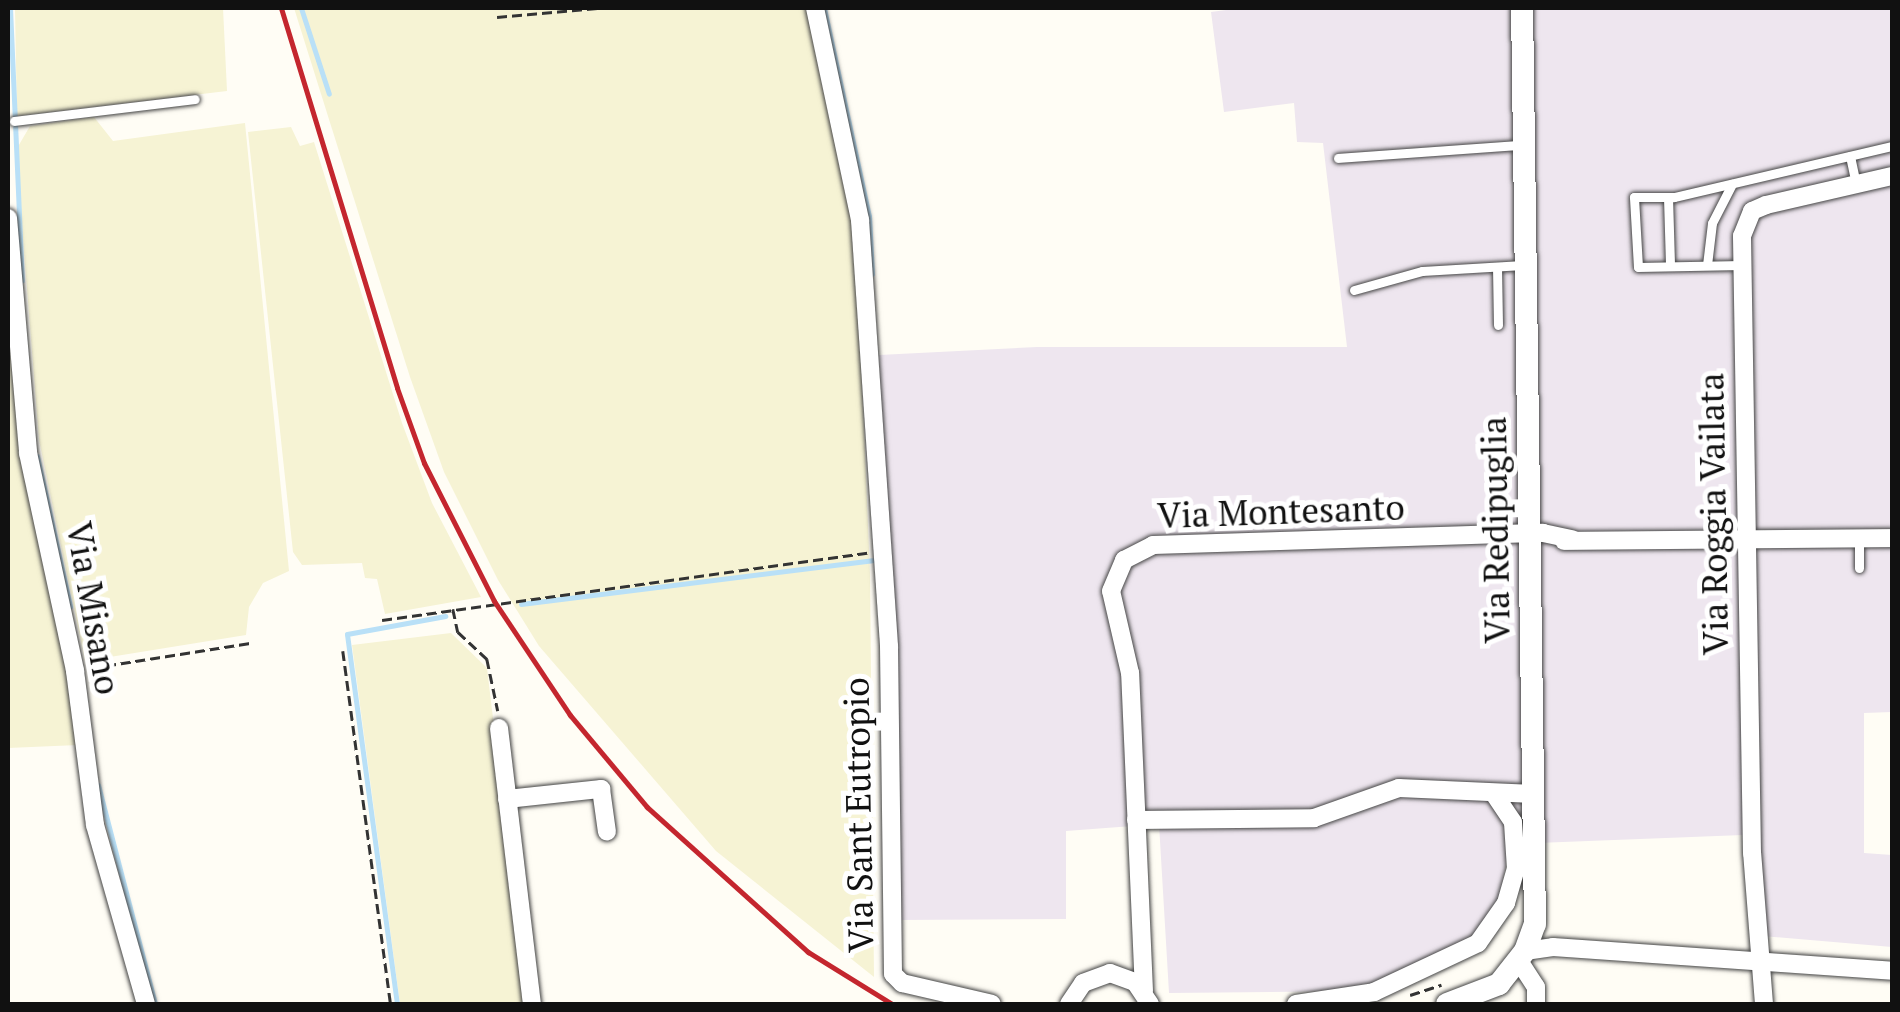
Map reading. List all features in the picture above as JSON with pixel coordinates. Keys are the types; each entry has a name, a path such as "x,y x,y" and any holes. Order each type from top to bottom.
{"street":[{"path":"815,8 860,220 883,551"},
{"name":"Via Redipuglia","path":"1447,1004 1486,993 1522,956 1534,924 1522,8"},
{"name":"Via Roggia Vailata","path":"1764,1004 1746,539 1742,236 1752,211 1892,176"},
{"name":"Via Misano","path":"8,218 28,452 75,671 95,825 146,1004"},
{"path":"1530,538 1543,543 1572,539 1892,538"},
{"name":"Via Montesanto","path":"1147,998 1140,943 1130,673 1111,591 1124,560 1138,549 1530,538"},
{"name":"Via Sant Eutropio","path":"883,551 893,974 902,984 992,1004"},
{"path":"499,728 532,1004"},
{"path":"1136,820 1314,818 1398,788 1534,794"},
{"path":"507,799 601,789 607,832"},
{"path":"1296,1004 1326,1001 1420,975 1453,960 1487,932 1511,889 1518,850 1513,822 1494,794"},
{"path":"1534,924 1553,947"},
{"path":"1069,1004 1083,983 1110,974 1140,943"},
{"path":"1536,1004 1536,987 1522,956 1553,947 1892,970"},
{"path":"1110,974 1147,998"}],"lane":[{"path":"14,122 195,99"},
{"path":"1338,158 1524,145"},
{"path":"1742,265 1638,267 1634,197 1668,197 1892,146"},
{"path":"1850,156 1856,185"},
{"path":"1707,265 1712,223 1732,184"},
{"path":"1668,197 1670,266"},
{"path":"1354,290 1422,271 1526,265"},
{"path":"1497,267 1498,326"},
{"path":"1858,538 1858,568"}],"path":[{"path":"496,17 598,8"},
{"path":"382,620 883,551"},
{"path":"453,608 458,632 488,659 499,728"},
{"path":"82,670 250,643"},
{"path":"343,651 391,1004"}],"shaded area":[{"path":"15,8 223,8 227,91 17,116"},
{"path":"294,8 806,8 856,231 870,575 874,977 716,851 539,646 498,580 444,472 410,377"},
{"path":"1241,8 1892,8 1892,712 1864,713 1864,853 1892,855 1892,947 1750,935 1743,835 1510,844 1500,895 1478,932 1442,957 1354,991 1169,993 1159,824 1066,831 1066,919 897,920 879,355 1037,347 1347,347 1323,143 1297,142 1294,103 1224,112 1211,12"},
{"path":"94,117 113,141 245,123 289,571 263,583 249,607 246,635 85,661 39,440 16,150 30,126"},
{"path":"291,127 300,146 314,142 402,423 432,503 481,597 385,614 377,579 365,578 362,563 302,565 293,552 248,132"},
{"path":"8,310 42,524 78,745 8,748"},
{"path":"451,633 487,668 527,1004 400,1004 352,645"}],"waterway":[{"path":"10,8 22,281"},
{"path":"301,8 329,94"},
{"path":"824,8 869,216 872,274"},
{"path":"37,456 70,606"},
{"path":"521,604 872,560"},
{"path":"397,1004 347,634 445,616"},
{"path":"98,785 155,1004"}],"railway":[{"path":"281,8 397,388 424,463 494,601 570,715 647,807 808,952 892,1004"}]}
